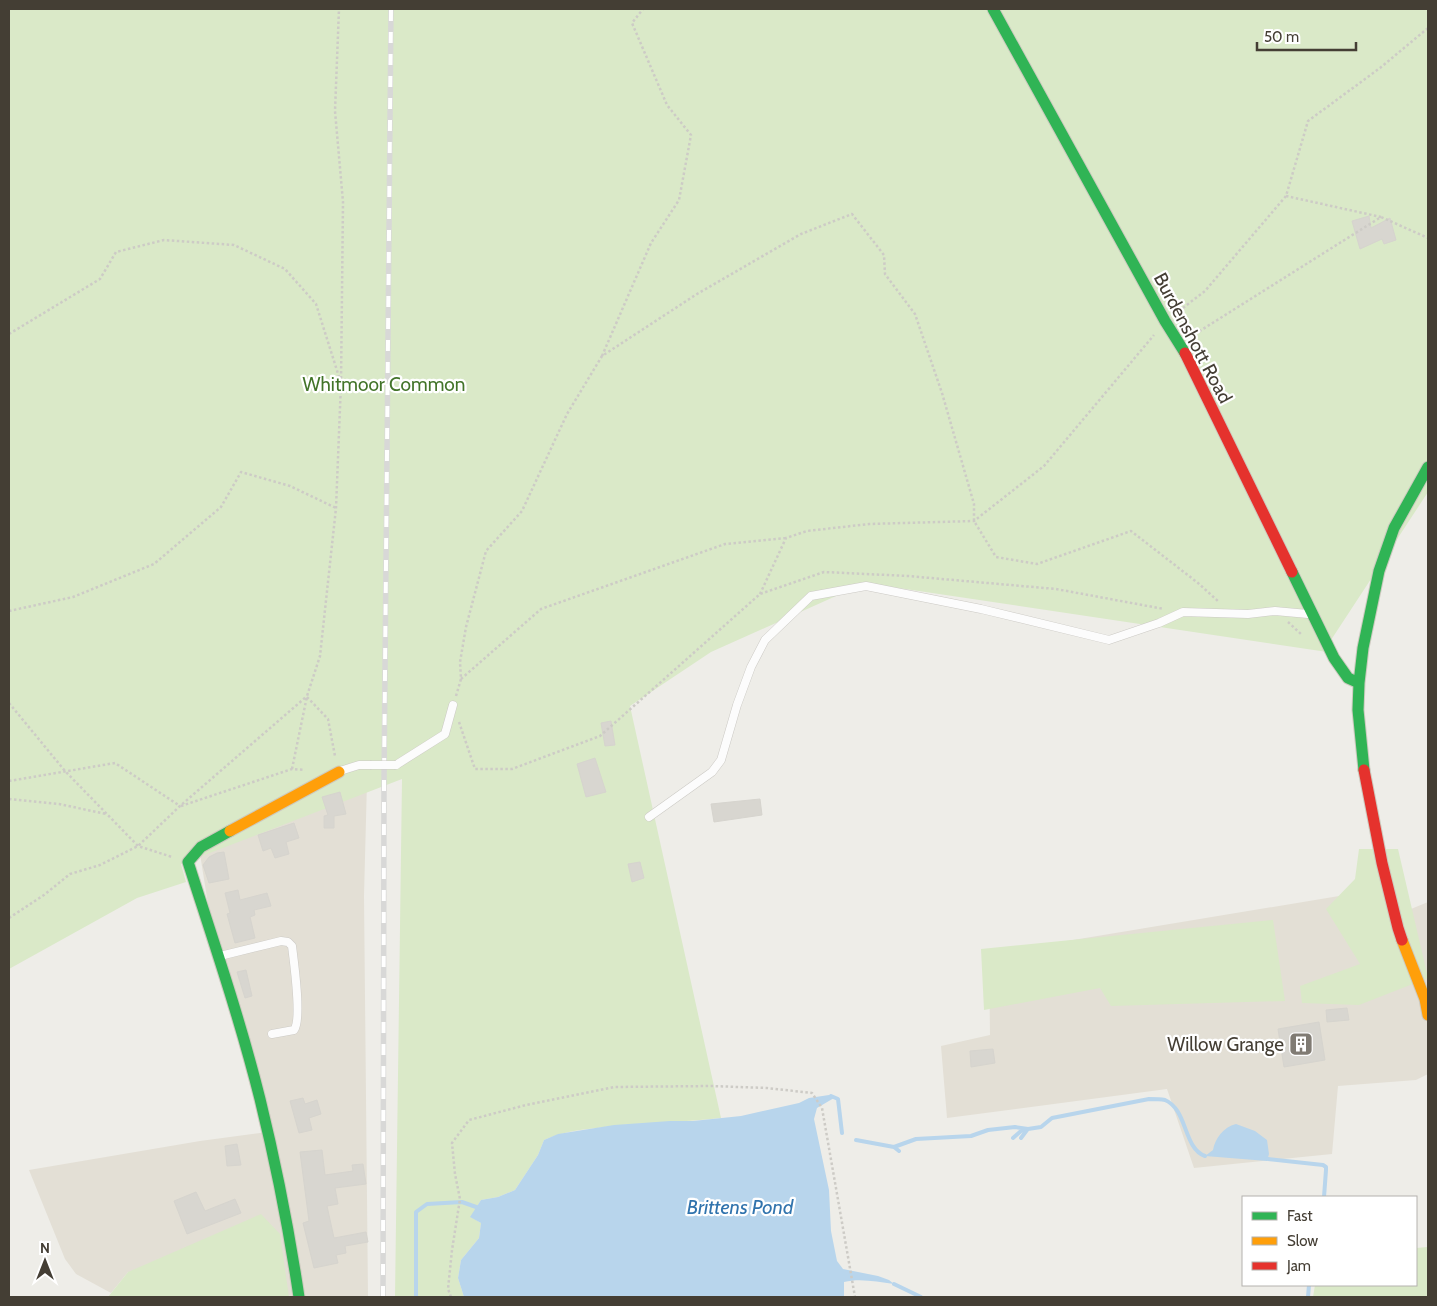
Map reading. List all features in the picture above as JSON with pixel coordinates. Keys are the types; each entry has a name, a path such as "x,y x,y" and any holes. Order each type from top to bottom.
{"street":[{"name":"Burdenshott Road","path":"993,9 1165,321 1180,344 1341,669 1348,678 1359,683"},
{"path":"1428,467 1394,528 1379,571 1369,613 1359,683 1360,737 1366,785 1382,863 1398,928 1426,1001 1428,1016"},
{"path":"299,1297 290,1234 268,1132 239,1021 188,862 201,848 339,772"}],"lane":[{"path":"649,817 712,772 721,760 737,705 751,667 765,640 811,596 866,586 981,608 1109,640 1159,623 1183,612 1248,614 1276,611 1313,615"},
{"path":"339,772 358,765 396,766 446,734 453,705"},
{"path":"218,957 281,941 288,942 292,946 297,1026 294,1030 272,1034"}],"path":[{"path":"292,770 307,696 320,656 336,508 341,384 343,202 335,111 339,9"},
{"path":"643,9 632,23 667,105 691,135 679,200 651,243 602,356 567,414 522,511 486,551 466,627 460,662 461,679 453,705 476,769 512,769 600,736 760,594 824,572 908,576 1056,589 1183,612"},
{"path":"461,679 541,609 725,544 786,538 807,531 869,524 974,522 1044,466 1165,321 1205,291 1286,196 1308,121 1380,68 1428,28"},
{"path":"1286,196 1381,217 1428,238"},
{"path":"602,356 697,294 801,234 852,214 884,255 884,274 915,314 942,393 974,504 974,522 996,557 1037,564 1132,530 1198,583 1231,614"},
{"path":"1180,344 1381,217"},
{"path":"9,334 100,279 116,252 164,240 234,245 285,269 316,304 341,384"},
{"path":"9,611 73,597 154,564 220,507 241,472 290,486 336,508"},
{"path":"760,594 786,538"},
{"path":"307,696 328,719 339,772"},
{"path":"9,918 44,895 70,874 100,865 138,846 180,806 307,696"},
{"path":"9,703 65,771 138,846 188,862"},
{"path":"9,781 115,763 180,806"},
{"path":"180,806 292,770 311,770"},
{"path":"9,799 59,804 108,815"},
{"path":"451,1297 448,1290 460,1199 452,1143 469,1120 526,1105 614,1087 711,1086 767,1088 812,1093 822,1108 855,1297"}],"shaded area":[{"path":"367,781 364,896 368,1297 299,1297 128,1272 111,1293 76,1274 65,1259 29,1170 200,1141 268,1132 215,948 200,854"},
{"path":"1357,893 1411,909 1428,902 1428,1074 1416,1080 1338,1086 1332,1154 1194,1168 1167,1089 947,1118 941,1046 990,1035 989,954"}],"green space":[{"name":"Whitmoor Common","path":"9,9 1428,9 1428,492 1331,640 1334,653 865,583 711,652 630,706 721,1118 583,1130 564,1133 544,1140 538,1155 515,1190 498,1197 481,1200 471,1217 481,1223 479,1238 461,1260 458,1278 464,1297 395,1297 402,779 181,864 186,882 137,898 9,969"},
{"path":"1359,849 1398,849 1428,978 1359,1005 1302,1003 1300,986 1360,964 1326,909 1355,879"},
{"path":"1273,920 1285,1001 1111,1006 1100,988 984,1010 981,949"},
{"path":"261,1214 280,1234 289,1297 108,1297 128,1272"},
{"path":"1428,1247 1428,1297 1313,1297 1315,1286 1417,1286 1417,1248"}],"water":[{"name":"Brittens Pond","path":"829,1095 834,1098 817,1108 814,1119 829,1190 831,1231 837,1261 843,1269 878,1276 894,1284 863,1280 844,1282 844,1297 464,1297 458,1278 461,1260 479,1238 481,1223 470,1217 481,1200 498,1197 515,1190 538,1155 544,1140 558,1134 614,1125 693,1121 741,1116 799,1103 809,1098"},
{"path":"1236,1124 1255,1131 1267,1140 1269,1154 1267,1161 1205,1156 1213,1150 1218,1138 1224,1131"}],"building":[{"path":"1369,216 1371,228 1390,218 1396,240 1384,244 1382,239 1360,249 1352,221"},
{"path":"611,721 615,745 605,746 601,723"},
{"path":"595,758 606,792 586,797 577,764"},
{"path":"340,792 346,814 334,816 334,828 324,828 324,816 328,815 322,797"},
{"path":"760,799 762,815 714,822 711,804"},
{"path":"294,823 299,838 286,842 289,854 275,858 271,848 263,851 258,835"},
{"path":"224,852 229,879 209,883 203,865 209,857"},
{"path":"640,862 644,878 632,882 628,864"},
{"path":"238,890 240,900 267,893 271,906 254,910 255,915 250,917 255,938 235,943 227,914 230,913 225,893"},
{"path":"246,970 252,996 245,998 237,972"},
{"path":"1347,1008 1349,1020 1327,1022 1326,1010"},
{"name":"Willow Grange","path":"1319,1022 1325,1060 1284,1067 1278,1029"},
{"path":"993,1049 995,1063 971,1067 970,1051"},
{"path":"303,1098 305,1104 317,1100 321,1114 309,1118 312,1130 299,1133 290,1101"},
{"path":"237,1144 241,1165 227,1166 225,1146"},
{"path":"322,1150 325,1175 353,1171 352,1165 363,1164 366,1184 335,1188 338,1204 327,1206 334,1238 366,1232 368,1242 345,1246 346,1253 336,1255 338,1263 314,1268 303,1223 309,1221 300,1152"},
{"path":"196,1192 205,1211 235,1199 241,1213 187,1234 174,1201"}],"waterway":[{"path":"831,1096 838,1099 842,1133"},
{"path":"894,1147 916,1139 971,1136 988,1130 1015,1127 1028,1129 1041,1127 1052,1118 1155,1099 1165,1100 1172,1105 1178,1112 1193,1145 1198,1152 1205,1156"},
{"path":"1013,1138 1026,1129"},
{"path":"1021,1138 1027,1130"},
{"path":"856,1140 894,1147 899,1151"},
{"path":"1268,1159 1323,1165 1326,1167 1324,1196"},
{"path":"416,1297 416,1212 427,1204 462,1202 479,1208"},
{"path":"894,1284 921,1297"},
{"path":"1308,1297 1309,1286"}],"railway":[{"path":"383,1297 384,783 391,9"}],"traffic: fast":[{"path":"993,9 1165,321 1185,353"},
{"path":"1364,770 1358,710 1359,683 1363,648 1379,571 1394,528 1428,467"},
{"path":"1292,572 1334,658 1348,678 1359,683"},
{"path":"230,831 201,847 188,862 235,1009 260,1099 282,1197 299,1297"}],"traffic: slow":[{"path":"230,831 339,772"},
{"path":"1402,940 1425,999 1428,1015"}],"traffic: jam":[{"path":"1185,353 1292,572"},
{"path":"1364,770 1382,863 1402,940"}],"place":[{"name":"Willow Grange","path":"1301,1044"}]}
